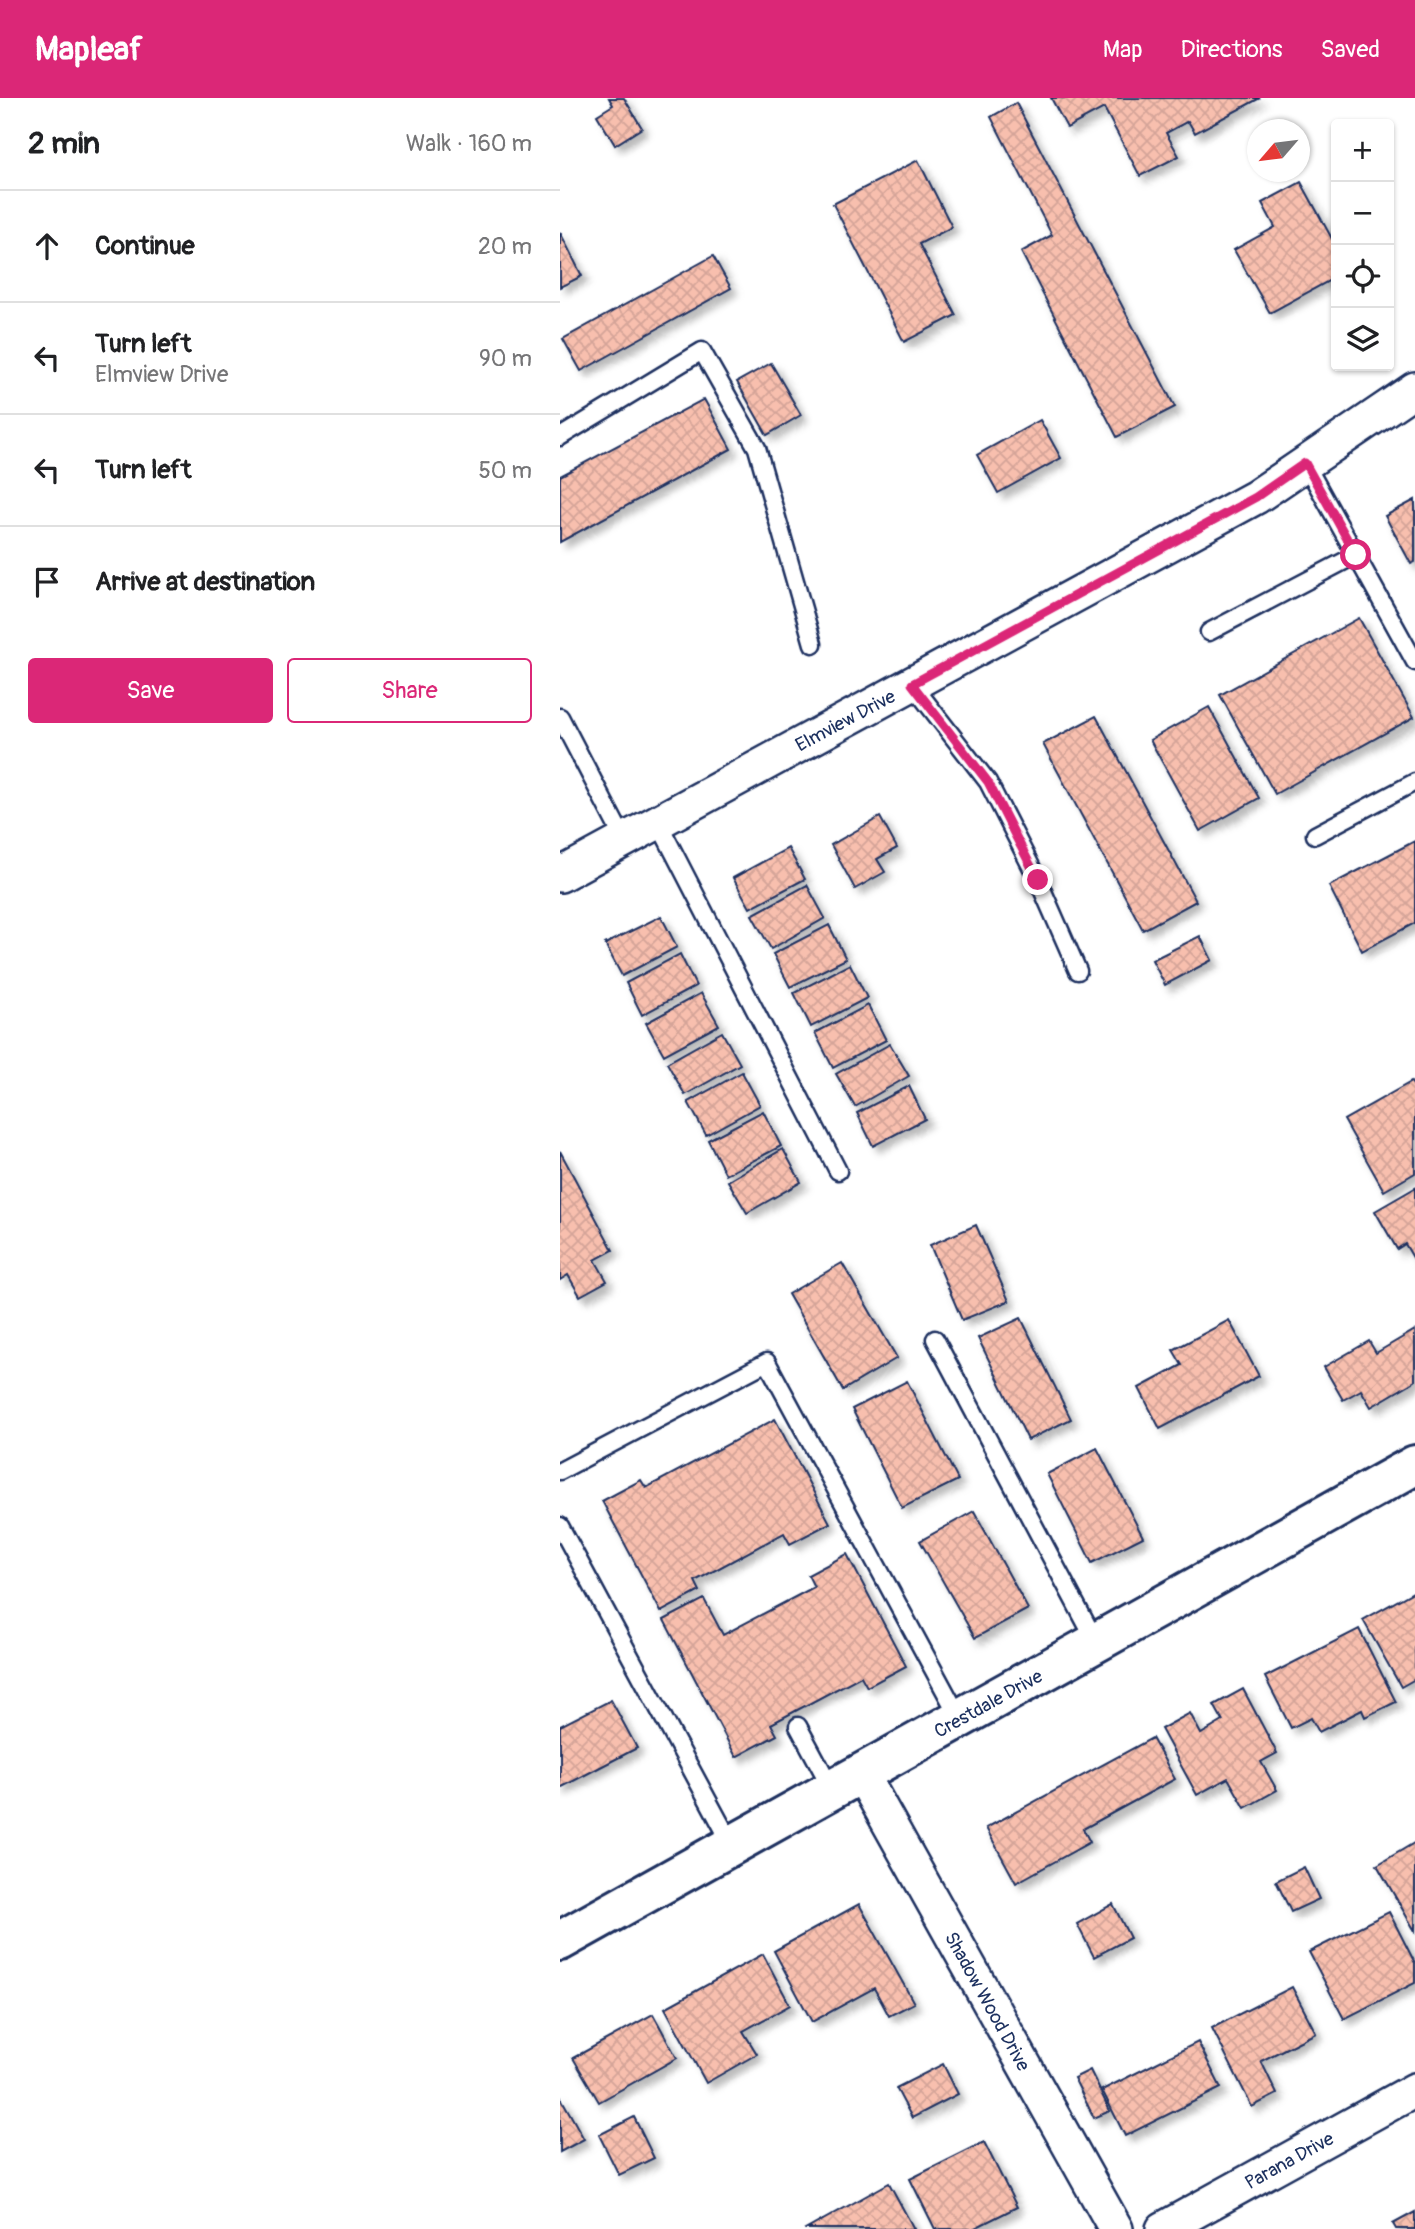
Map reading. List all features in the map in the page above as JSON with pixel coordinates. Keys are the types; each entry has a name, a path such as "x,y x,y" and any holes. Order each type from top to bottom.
{"street":[{"name":"Elmview Drive","path":"560,875 1256,497 1415,389"},
{"name":"Crestdale Drive","path":"560,1941 1415,1465"},
{"name":"Shadow Wood Drive","path":"846,1781 1116,2229"},
{"name":"Parana Drive","path":"1163,2229 1415,2090"}],"lane":[{"path":"560,437 702,351 757,448 813,644"},
{"path":"1305,463 1415,663"},
{"path":"1209,632 1356,555"},
{"path":"912,684 988,782 1038,880 1078,971"},
{"path":"560,717 624,840"},
{"path":"1315,835 1415,782"},
{"path":"658,822 838,1171"},
{"path":"935,1339 1096,1642"},
{"path":"560,1471 767,1362 960,1719"},
{"path":"560,1526 733,1845"},
{"path":"798,1726 846,1781"}],"building":[{"path":"609,98 624,98 642,128 615,145 597,115 613,105"},
{"path":"1051,98 1260,98 1195,133 1188,121 1166,133 1179,156 1140,176 1104,108 1067,128"},
{"path":"1016,103 1175,407 1117,437 1021,252 1052,235 991,117"},
{"path":"918,160 952,227 919,244 956,315 904,342 833,204"},
{"path":"1301,182 1331,237 1331,280 1270,313 1234,250 1275,227 1262,203"},
{"path":"560,232 582,276 560,287"},
{"path":"713,256 731,288 581,371 563,339"},
{"path":"771,363 801,415 767,435 737,382"},
{"path":"704,399 731,449 560,542 560,476"},
{"path":"1040,420 1061,458 998,493 977,455"},
{"path":"1415,500 1415,562 1411,564 1385,516"},
{"path":"1359,618 1414,717 1275,794 1220,695"},
{"path":"1209,707 1259,798 1200,831 1150,740"},
{"path":"1096,716 1196,901 1143,930 1043,744"},
{"path":"880,817 897,848 877,859 885,872 855,889 831,845"},
{"path":"1415,841 1415,923 1362,951 1329,886"},
{"path":"788,848 805,879 750,908 733,878"},
{"path":"807,885 825,918 771,949 752,915"},
{"path":"661,916 677,947 622,976 605,944"},
{"path":"829,925 846,959 790,987 773,954"},
{"path":"1200,936 1212,960 1165,985 1152,960"},
{"path":"680,954 696,986 642,1015 626,983"},
{"path":"850,964 867,998 811,1027 794,993"},
{"path":"701,993 719,1025 664,1055 646,1023"},
{"path":"868,1005 886,1040 833,1068 815,1033"},
{"path":"722,1032 740,1064 685,1095 667,1063"},
{"path":"890,1044 909,1076 855,1107 836,1074"},
{"path":"742,1072 760,1105 706,1135 688,1102"},
{"path":"1411,1082 1415,1088 1415,1173 1384,1191 1344,1120"},
{"path":"909,1086 925,1119 873,1146 857,1113"},
{"path":"763,1111 781,1146 726,1175 708,1140"},
{"path":"783,1149 801,1182 747,1213 728,1181"},
{"path":"560,1151 613,1250 595,1260 607,1281 580,1296 568,1275 560,1280"},
{"path":"1415,1188 1415,1261 1405,1244 1397,1249 1375,1211"},
{"path":"976,1225 1009,1301 962,1320 930,1245"},
{"path":"842,1263 897,1358 843,1390 788,1294"},
{"path":"1021,1318 1071,1419 1028,1440 978,1338"},
{"path":"1229,1320 1259,1376 1160,1429 1139,1388 1182,1365 1173,1350"},
{"path":"1415,1330 1415,1381 1371,1407 1361,1390 1343,1400 1324,1367 1369,1341 1376,1353"},
{"path":"907,1381 958,1480 902,1508 852,1409"},
{"path":"775,1419 830,1523 790,1544 784,1533 695,1581 700,1591 661,1612 602,1501 641,1480 646,1488"},
{"path":"1097,1448 1143,1537 1092,1563 1047,1474"},
{"path":"974,1511 1028,1609 975,1638 920,1541"},
{"path":"847,1554 906,1666 867,1687 861,1676 771,1724 777,1735 736,1757 664,1620 704,1599 723,1635 814,1587 808,1575"},
{"path":"1415,1591 1415,1679 1401,1687 1363,1620"},
{"path":"1359,1629 1396,1702 1365,1717 1362,1710 1319,1732 1311,1718 1291,1728 1265,1677"},
{"path":"1243,1689 1277,1753 1261,1762 1277,1790 1245,1808 1228,1778 1197,1795 1161,1729 1190,1713 1201,1734 1223,1721 1214,1705"},
{"path":"611,1700 637,1748 560,1788 560,1726"},
{"path":"1152,1738 1175,1779 1083,1829 1090,1842 1016,1883 986,1828"},
{"path":"1415,1844 1415,1931 1377,1865"},
{"path":"1304,1867 1319,1899 1291,1912 1276,1881"},
{"path":"859,1904 914,2003 889,2016 874,1988 812,2022 774,1951"},
{"path":"1113,1904 1130,1938 1094,1957 1077,1924"},
{"path":"1389,1912 1415,1963 1415,1983 1344,2019 1309,1952"},
{"path":"763,1954 790,2005 743,2031 757,2054 706,2083 665,2008"},
{"path":"1292,1987 1316,2033 1261,2061 1277,2094 1252,2107 1212,2028"},
{"path":"653,2014 677,2058 599,2102 573,2058"},
{"path":"1198,2042 1221,2088 1125,2136 1102,2090"},
{"path":"943,2064 958,2094 912,2118 896,2088"},
{"path":"1090,2070 1110,2111 1094,2118 1074,2078"},
{"path":"560,2096 584,2139 560,2152"},
{"path":"634,2117 654,2158 619,2175 599,2135"},
{"path":"984,2142 1017,2207 973,2229 935,2229 910,2179"},
{"path":"889,2183 914,2229 807,2229"},
{"path":"1415,2212 1415,2229 1396,2229 1393,2224"}],"route":[{"path":"1038,880 988,782 912,684 1256,497 1305,463 1356,555"}]}
